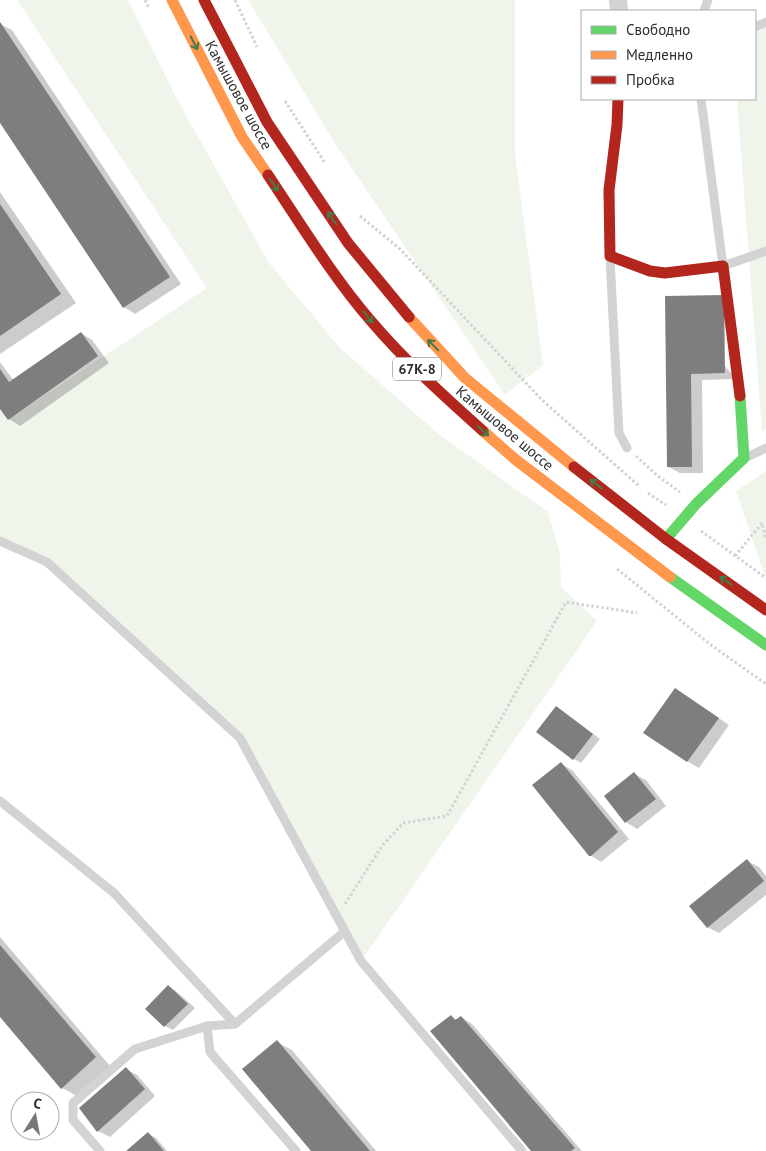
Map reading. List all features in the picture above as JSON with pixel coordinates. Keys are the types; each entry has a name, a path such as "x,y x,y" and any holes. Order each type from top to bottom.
{"main road":[{"name":"Камышовое шоссе","path":"172,0 242,137 320,253 371,321 437,390 516,460 669,576 766,645"},
{"name":"Камышовое шоссе","path":"204,0 267,122 348,243 421,332 465,378 536,437 666,540 766,610"},
{"path":"618,100 609,190 610,256 650,271 665,273 723,266 740,392 744,458 696,504 666,540"}],"lane":[{"path":"701,100 723,266 766,251"},
{"path":"610,256 619,433 627,448"},
{"path":"744,458 766,448"},
{"path":"0,541 47,562 240,738 361,961 522,1151"},
{"path":"0,801 114,893 235,1024"},
{"path":"100,1151 73,1120 73,1103 135,1049 207,1026 235,1024 344,932"},
{"path":"207,1026 210,1052 296,1151"}],"path":[{"path":"234,0 260,54"},
{"path":"283,98 329,169"},
{"path":"355,209 360,216 400,249 542,400 643,489 766,578"},
{"path":"627,448 659,477 696,504"},
{"path":"735,556 762,524 766,539"},
{"path":"652,597 711,645 766,684"},
{"path":"337,918 382,846 403,823 448,816 566,602 638,613"}],"shaded area":[{"path":"17,0 128,0 178,101 269,263 341,349 440,435 548,512 560,553 561,587 597,621 361,961 240,738 47,562 0,541 0,408 8,420 207,288"},
{"path":"248,0 515,0 515,154 543,365 505,395 336,145"},
{"path":"766,27 766,429 762,431 737,100 756,100 756,32"},
{"path":"766,471 766,579 736,491"}],"building":[{"path":"0,22 170,277 123,308 0,123"},
{"path":"0,204 61,294 0,336"},
{"path":"724,295 725,373 691,374 692,467 667,467 665,296"},
{"path":"81,332 98,356 8,420 0,409 0,369 9,382"},
{"path":"675,688 719,718 687,762 643,733"},
{"path":"556,706 593,734 573,760 536,732"},
{"path":"561,762 618,832 591,856 589,856 532,785"},
{"path":"634,772 656,799 625,823 604,796"},
{"path":"747,859 764,881 707,928 689,906"},
{"path":"0,945 96,1057 61,1089 0,1017"},
{"path":"168,985 188,1004 164,1027 145,1009"},
{"path":"451,1015 455,1020 461,1016 575,1148 571,1151 531,1151 430,1031"},
{"path":"277,1040 370,1151 311,1151 242,1069"},
{"path":"126,1067 145,1089 97,1132 79,1108"},
{"path":"148,1132 164,1151 126,1151"}],"traffic: fast":[{"path":"666,539 696,504 744,458 740,396"},
{"path":"670,577 766,645"}],"traffic: slow":[{"path":"172,0 242,137 268,175"},
{"path":"409,317 465,378 574,467"},
{"path":"483,431 516,460 670,577"}],"traffic: jam":[{"path":"204,0 267,122 348,243 409,317"},
{"path":"618,100 617,125 609,190 610,256 650,271 665,273 723,266 740,396"},
{"path":"268,175 330,268 371,321 411,364 483,431"},
{"path":"574,467 666,539 766,610"}]}
